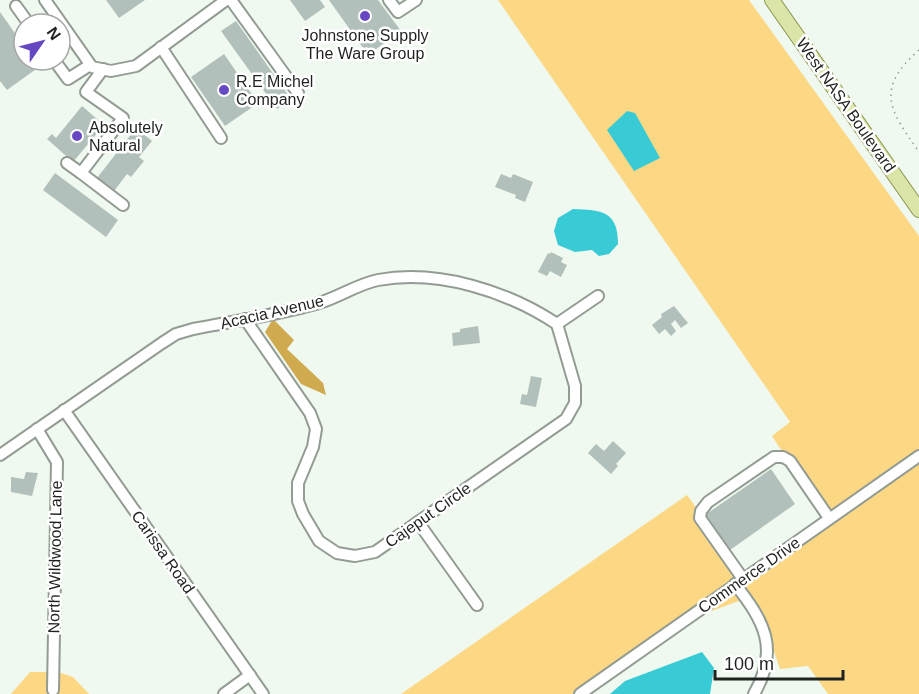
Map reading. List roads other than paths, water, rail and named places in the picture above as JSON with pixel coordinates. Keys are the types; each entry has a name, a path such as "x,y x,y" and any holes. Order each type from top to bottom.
{"main road":[{"name":"West NASA Boulevard","path":"772,0 919,210"}],"street":[{"path":"45,0 90,65 111,71 136,66 226,0"},
{"path":"231,0 298,93"},
{"path":"389,0 398,12 416,0"},
{"path":"16,6 20,12"},
{"path":"161,47 221,138"},
{"path":"63,72 68,79 90,65"},
{"path":"81,173 123,118 86,92 103,69"},
{"path":"67,163 123,205"},
{"name":"Acacia Avenue","path":"0,455 176,334 320,303 376,280 405,276 442,278 478,288 538,312 556,324"},
{"path":"556,324 598,296"},
{"name":"Cajeput Circle","path":"245,320 310,414 316,429 313,447 298,483 298,501 319,542 337,553 355,556 375,552 566,419 575,403 575,386 556,324"},
{"name":"Carissa Road","path":"64,410 263,694"},
{"name":"North Wildwood Lane","path":"37,429 57,462 53,690"},
{"name":"Commerce Drive","path":"580,694 919,456"},
{"path":"754,694 765,665 766,632 700,518 701,511 708,502 774,457 783,457 790,461 830,518"},
{"path":"418,522 477,605"},
{"path":"224,694 250,675"}],"water":[{"path":"627,111 635,113 660,158 634,171 607,130"},
{"path":"573,209 600,212 611,219 615,225 618,244 609,254 599,256 592,250 575,252 558,245 554,231 558,218"},
{"path":"702,652 714,668 710,694 610,694 625,681"}],"place":[{"name":"Johnstone Supply The Ware Group","path":"365,16"},
{"name":"R.E Michel Company","path":"224,90"},
{"name":"Absolutely Natural","path":"77,136"}]}
